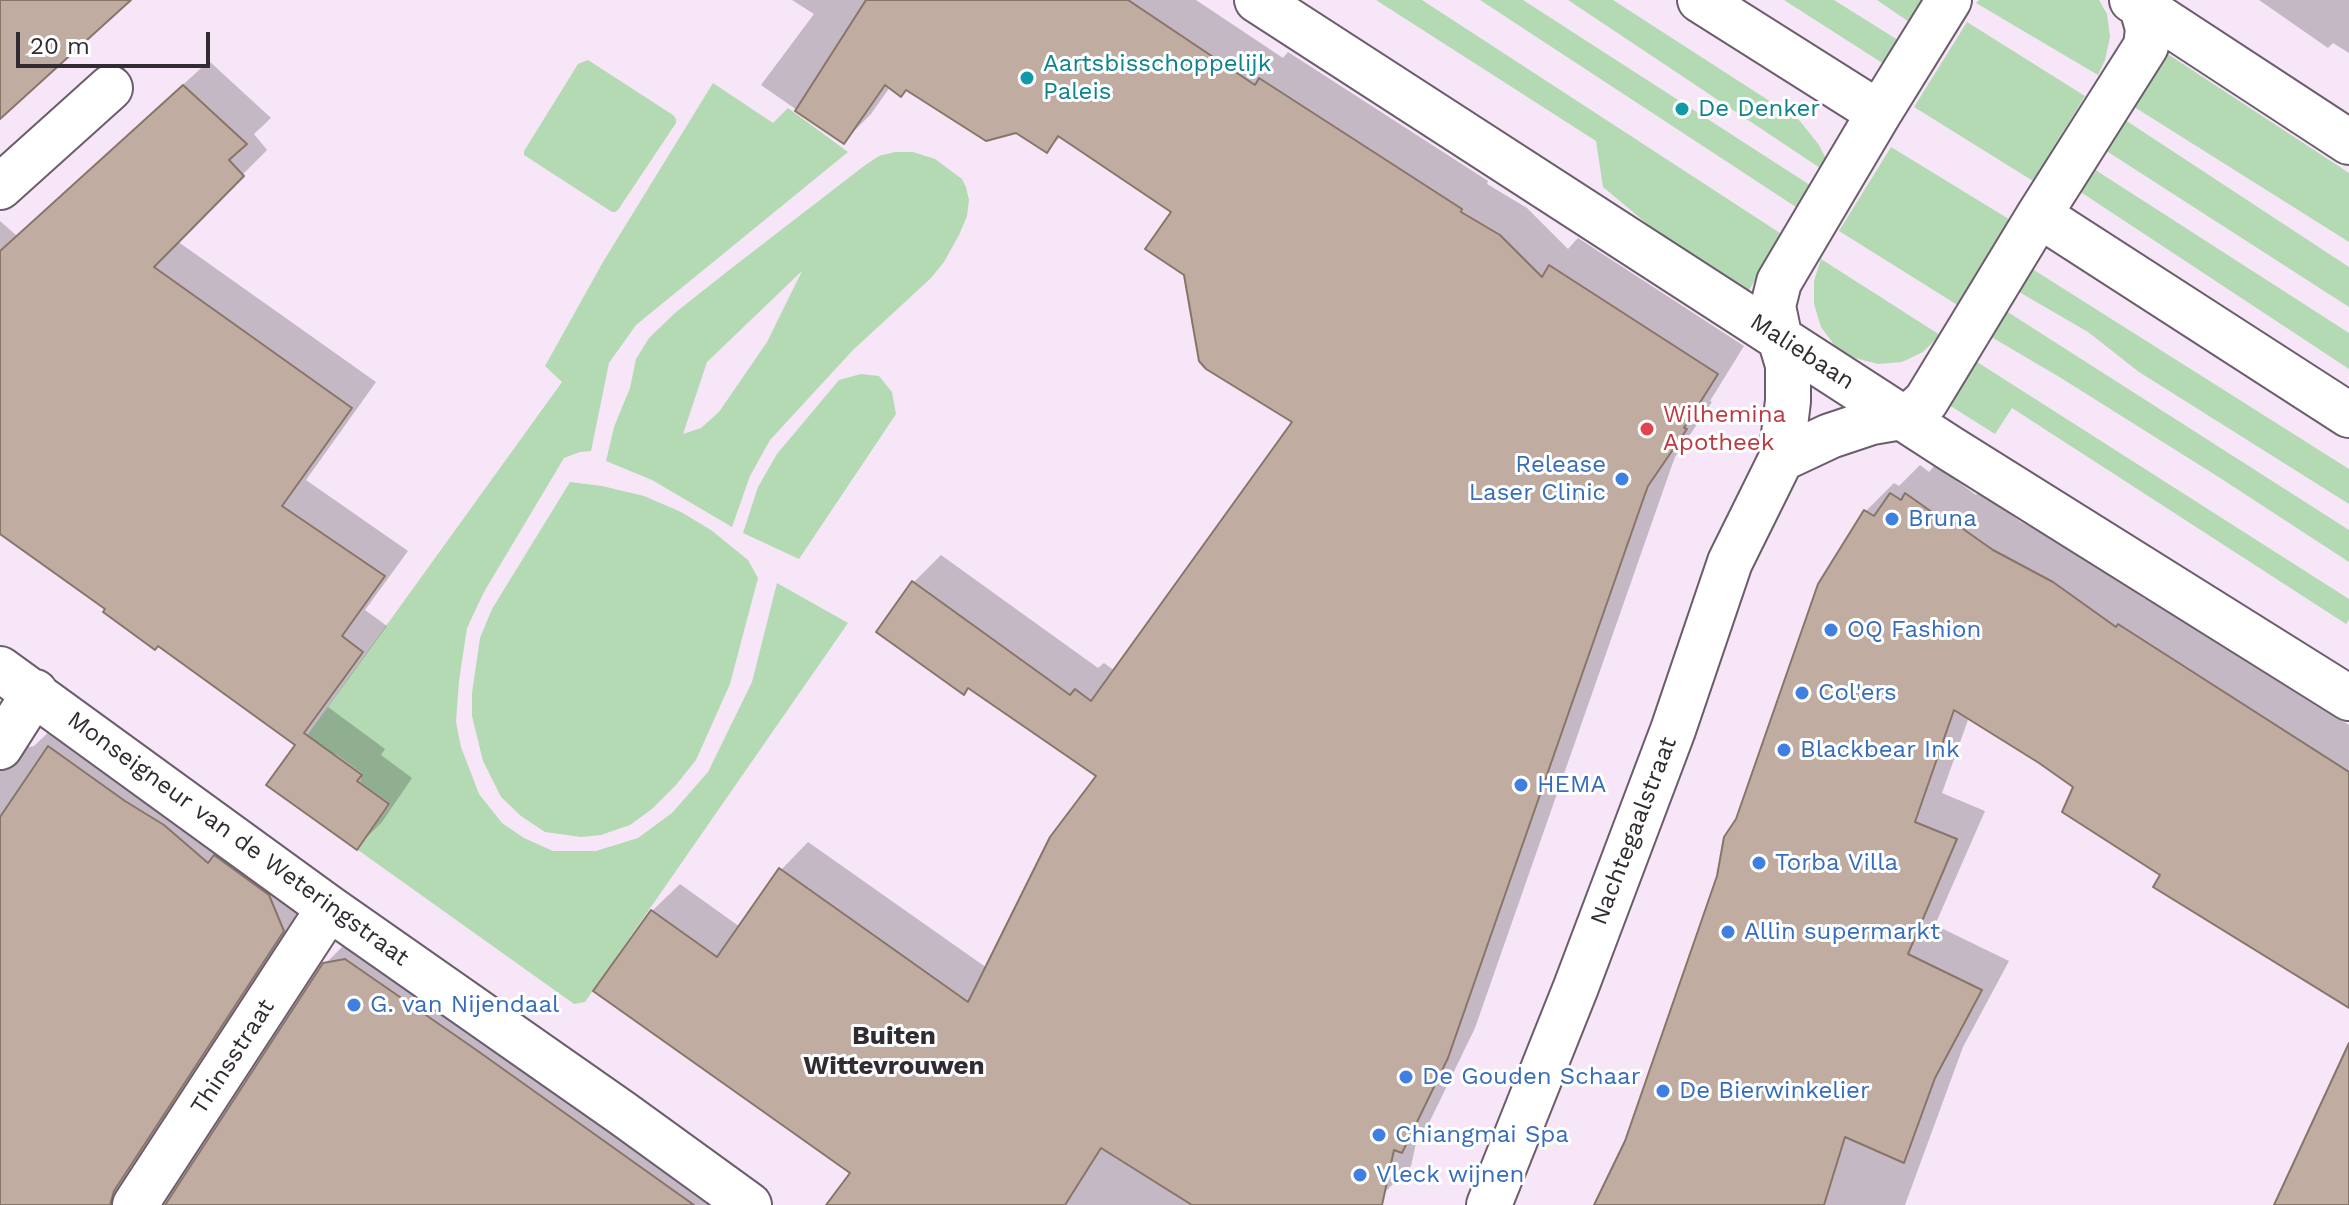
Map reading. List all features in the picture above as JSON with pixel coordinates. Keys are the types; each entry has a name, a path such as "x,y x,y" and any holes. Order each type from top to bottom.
{"street":[{"name":"Maliebaan","path":"1257,0 1679,274 1779,335 1901,417 2349,698"},
{"path":"1700,0 1879,113"},
{"name":"Nachtegaalstraat","path":"1489,1205 1576,987 1668,741 1730,562 1781,459 1788,401 1788,365 1773,306 1779,282 1949,0"},
{"path":"2138,3 2349,142"},
{"path":"1781,459 1844,431 1914,412 1926,401 2146,46 2148,29 2138,3"},
{"path":"0,187 110,88"},
{"path":"2039,215 2349,415"},
{"path":"0,747 17,680"},
{"name":"Monseigneur van de Weteringstraat","path":"17,680 329,908 749,1205"},
{"name":"Thinsstraat","path":"135,1205 329,908"}],"green space":[{"path":"1376,0 1422,0 1783,235 1746,295 1688,258 1603,187 1596,141"},
{"path":"1480,0 1523,0 1813,187 1799,209"},
{"path":"1568,0 1613,0 1799,120 1819,145 1828,163 1823,170"},
{"path":"1784,0 1834,0 1901,42 1887,66"},
{"path":"1877,0 1927,0 1912,24"},
{"path":"1979,0 2099,0 2107,14 2110,37 2098,75 1976,3"},
{"path":"1967,22 2085,96 2033,181 1914,107"},
{"path":"2151,43 2349,173 2349,242 2120,98"},
{"path":"588,60 676,119 615,212 524,155 578,64"},
{"path":"713,83 773,123 788,108 848,152 636,325 609,363 591,451 564,458 484,592 467,628 456,722 461,747 479,794 502,823 524,838 553,851 596,851 638,838 672,813 708,772 752,682 777,583 848,623 585,1002 574,1004 358,850 391,804 360,782 363,774 336,754 328,761 303,741 562,382 545,366 603,262"},
{"path":"2113,112 2349,267 2349,307 2094,143"},
{"path":"1891,147 2012,221 1959,306 1839,231"},
{"path":"913,152 935,159 962,179 969,200 967,216 944,262 931,278 853,350 770,440 750,476 732,527 652,480 606,461 614,427 630,388 636,359 649,338 676,312 879,156","holes":["802,271 767,342 719,412 701,428 683,434 707,362"]},
{"path":"2083,162 2349,333 2349,369 2070,185"},
{"path":"1821,259 1940,335 1923,352 1902,362 1878,364 1855,358 1835,346 1821,327 1814,304 1814,281"},
{"path":"2026,265 2349,469 2349,504 2139,372 2088,332 2014,289"},
{"path":"2003,309 2349,530 2349,562 2217,476 1988,335"},
{"path":"1974,360 2349,599 2349,620 2346,624 2012,408 1995,434 1949,405"},
{"path":"861,374 879,376 892,392 896,414 799,559 743,533 758,487 777,454 839,380"},
{"path":"570,482 644,496 681,512 711,530 748,560 758,578 730,684 696,760 652,809 630,825 601,835 581,837 545,832 521,816 501,797 483,761 472,716 480,638 492,609"}],"building":[{"path":"0,0 131,0 0,119"},
{"path":"866,0 1128,0 1255,85 1259,78 1462,209 1461,212 1500,235 1542,277 1549,265 1718,374 1684,428 1687,429 1648,486 1448,1058 1402,1153 1394,1150 1382,1205 1192,1205 1101,1148 1065,1205 826,1205 850,1173 593,991 651,910 717,957 779,868 968,1002 1050,837 1096,776 968,688 964,695 876,632 912,581 1070,695 1075,689 1091,701 1292,422 1206,369 1199,361 1184,275 1145,249 1171,212 1058,136 1047,153 1016,133 986,141 906,90 901,97 885,85 844,144 795,111"},
{"path":"183,85 247,144 229,160 244,176 154,267 352,408 282,506 385,576 342,636 363,652 304,733 362,775 357,781 389,804 357,850 266,785 295,745 158,646 155,650 103,612 105,609 0,534 0,251"},
{"path":"1890,493 1901,500 1905,493 1946,522 1949,519 1993,550 2053,582 2116,627 2118,624 2349,772 2349,1008 2153,887 2160,875 2062,812 2073,787 1954,710 1915,822 1957,839 1908,954 1982,990 1935,1078 1904,1163 1845,1137 1824,1205 1594,1205 1625,1141 1717,876 1724,837 1736,819 1818,584 1864,510 1874,516"},
{"path":"48,746 164,825 208,863 214,855 269,895 284,931 114,1191 110,1205 0,1205 0,817"},
{"path":"345,959 694,1205 165,1205 323,963"},
{"path":"2349,1043 2349,1205 2274,1205"}],"place":[{"name":"Aartsbisschoppelijk Paleis","path":"1027,78"},
{"name":"De Denker","path":"1682,109"},
{"name":"Wilhemina Apotheek","path":"1647,429"},
{"name":"Release Laser Clinic","path":"1622,479"},
{"name":"Bruna","path":"1892,519"},
{"name":"OQ Fashion","path":"1831,630"},
{"name":"Col'ers","path":"1802,693"},
{"name":"Blackbear Ink","path":"1784,750"},
{"name":"HEMA","path":"1521,785"},
{"name":"Torba Villa","path":"1759,863"},
{"name":"Allin supermarkt","path":"1728,932"},
{"name":"G. van Nijendaal","path":"354,1005"},
{"name":"De Gouden Schaar","path":"1406,1077"},
{"name":"De Bierwinkelier","path":"1663,1091"},
{"name":"Chiangmai Spa","path":"1379,1135"},
{"name":"Vleck wijnen","path":"1360,1175"}],"district":[{"name":"Buiten Wittevrouwen","path":"894,1051"}]}
